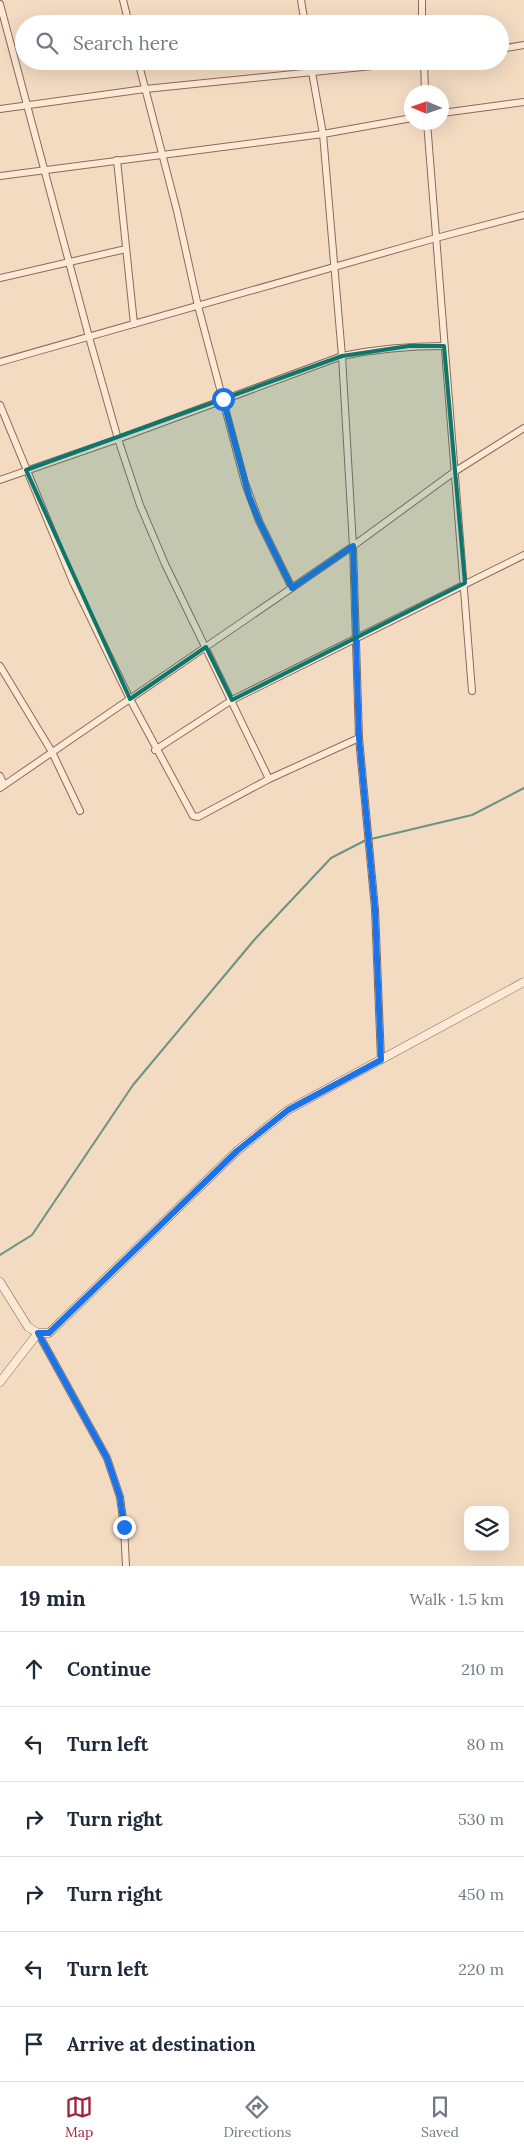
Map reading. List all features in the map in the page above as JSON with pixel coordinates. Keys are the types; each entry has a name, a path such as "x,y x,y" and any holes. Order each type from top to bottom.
{"street":[{"path":"123,0 127,15"},
{"path":"301,0 304,15"},
{"path":"422,0 422,15"},
{"path":"0,4 15,62"},
{"path":"509,48 524,45"},
{"path":"17,70 89,337 118,439 140,505 165,564 269,779"},
{"path":"140,70 177,211 198,306 245,482 259,521 292,588"},
{"path":"312,70 323,134 342,356 353,546 359,738 375,909 381,1060"},
{"path":"0,109 145,89 340,70"},
{"path":"424,70 425,85"},
{"path":"449,112 524,102"},
{"path":"0,176 323,134 404,119"},
{"path":"428,130 454,472 465,583 472,691"},
{"path":"116,160 134,324"},
{"path":"0,362 436,238 524,216"},
{"path":"0,278 126,249"},
{"path":"0,480 118,439 342,356 375,349 409,346 444,346"},
{"path":"0,405 74,582 155,750 195,817 269,779 359,738"},
{"path":"0,776 2,786 353,546 454,472 524,428"},
{"path":"155,750 232,700 465,583 524,556"},
{"path":"0,666 52,752 80,811"},
{"path":"38,1333 49,1333 237,1151 288,1110 524,982"},
{"path":"0,1282 28,1327 38,1333 107,1458 120,1497 126,1566"},
{"path":"0,1382 38,1333"}],"highlighted area":[{"path":"409,346 444,346 465,583 232,700 206,647 130,699 26,470 342,356"}],"waterway":[{"path":"371,839 472,815 524,788"},
{"path":"0,1255 32,1235 133,1085 255,939 331,858 366,840"}],"route":[{"path":"124,1527 120,1497 107,1458 38,1333 49,1333 237,1151 288,1110 381,1060 375,909 359,738 353,546 292,588 259,521 249,496 223,399"}]}
